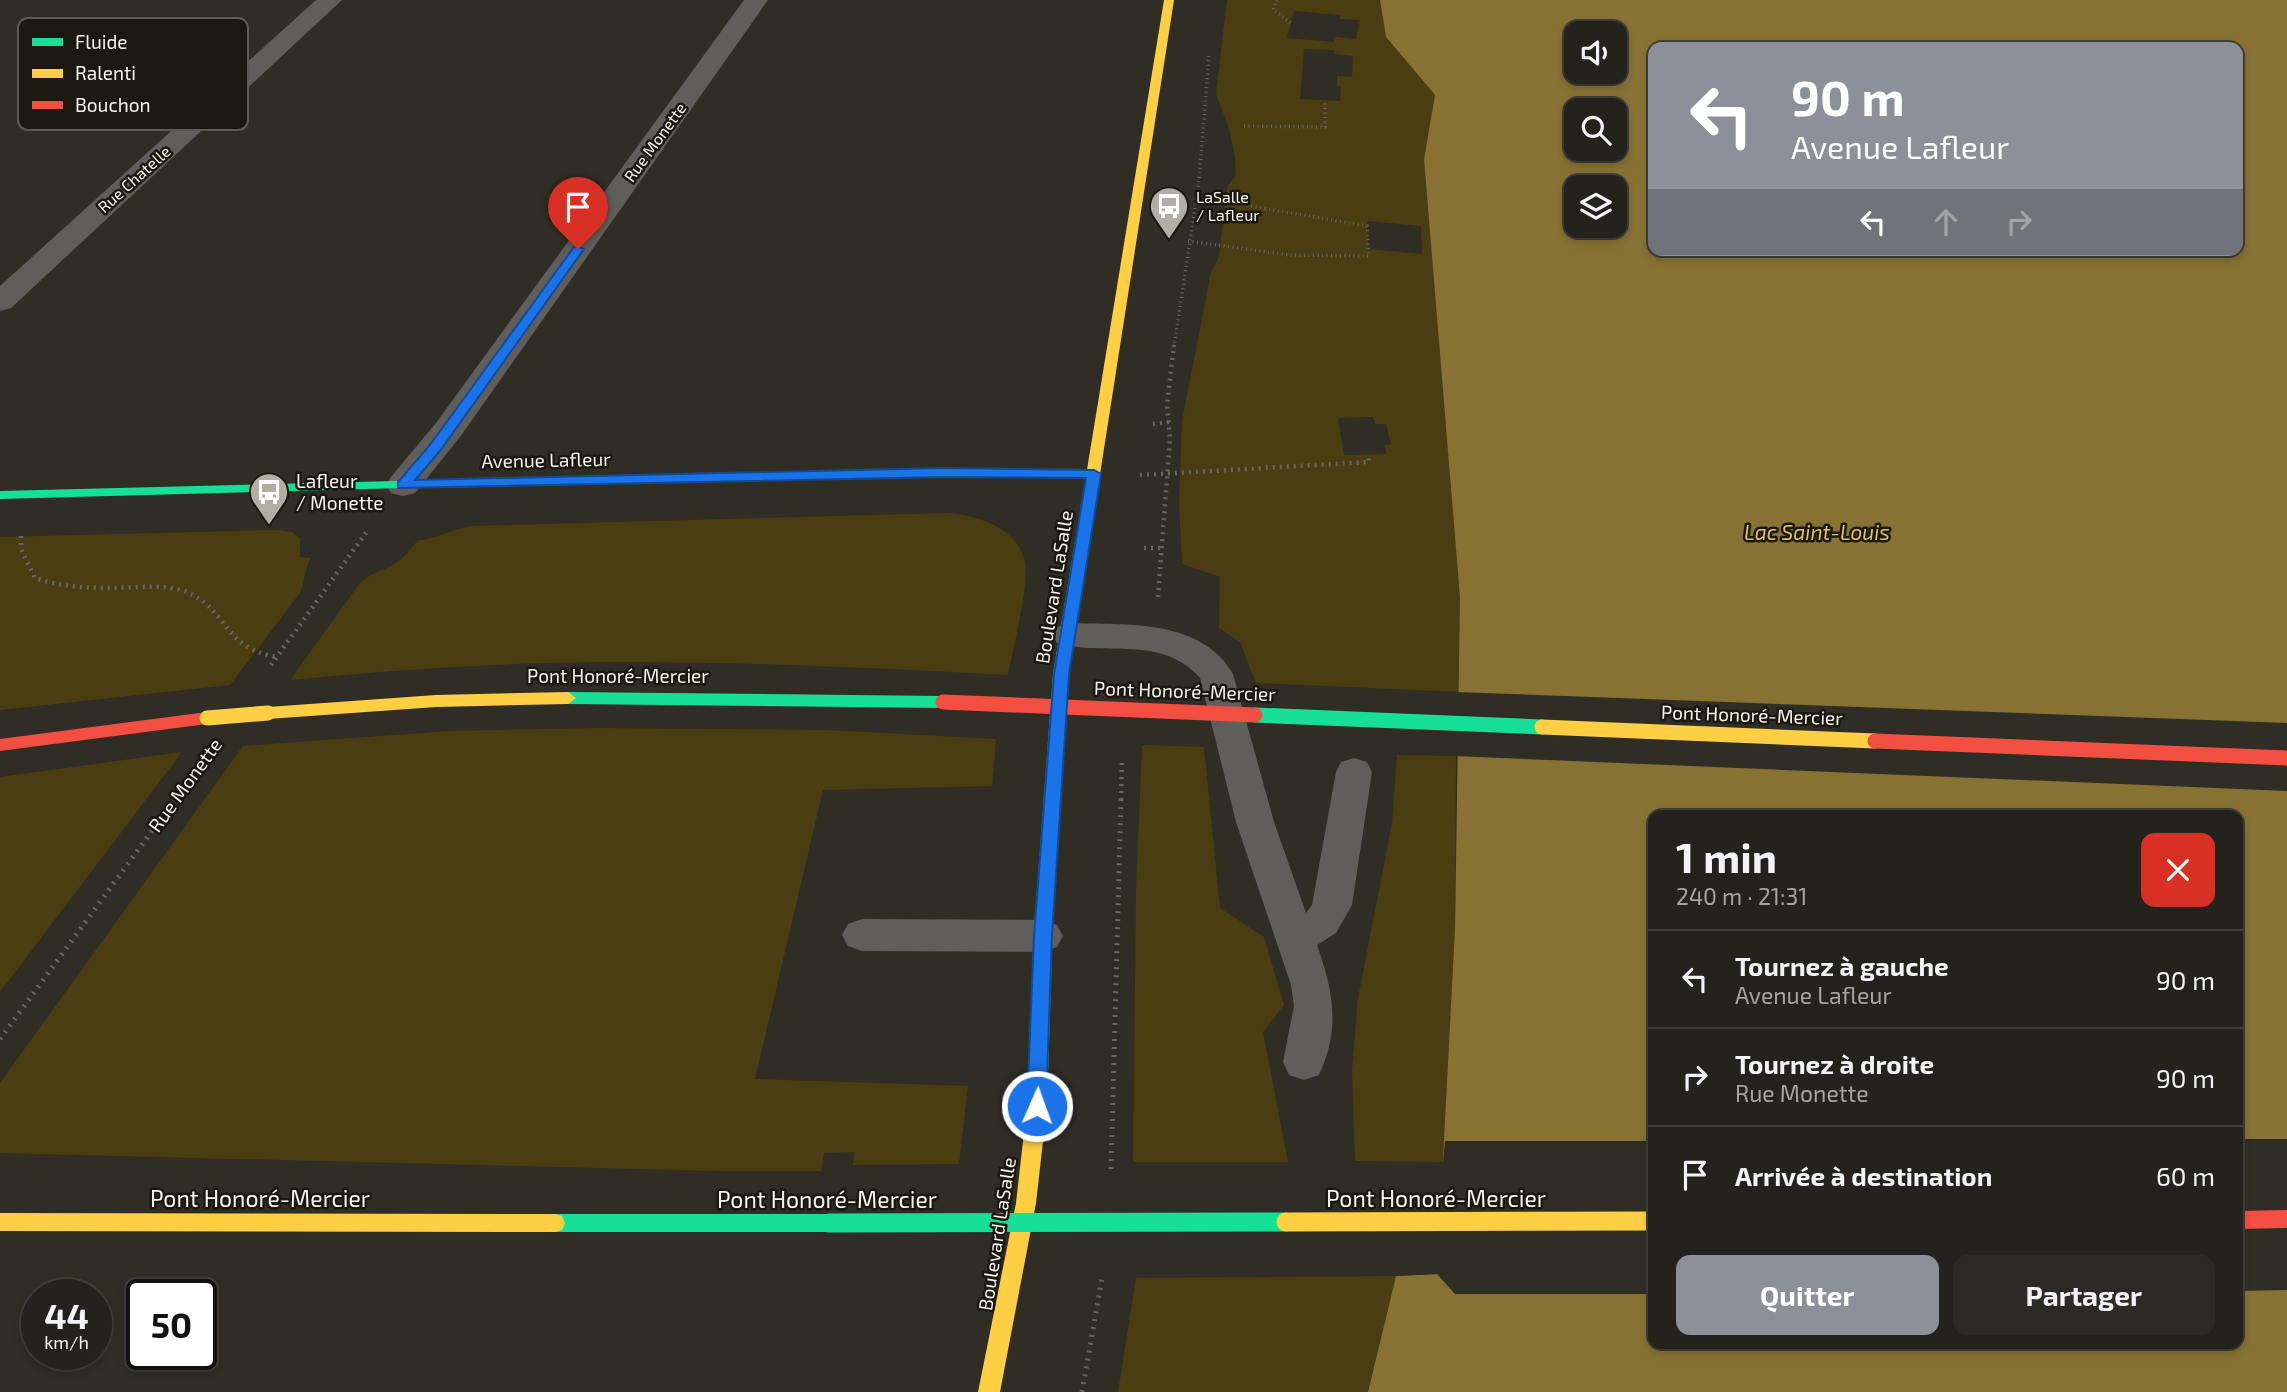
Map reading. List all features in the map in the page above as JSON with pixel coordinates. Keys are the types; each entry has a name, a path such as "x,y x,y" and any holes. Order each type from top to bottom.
{"main road":[{"name":"Boulevard LaSalle","path":"989,1392 1026,1203 1037,1106 1043,936 1061,674 1169,0"},
{"name":"Avenue Lafleur","path":"0,495 944,472 1094,474"},
{"name":"Pont Honoré-Mercier","path":"0,745 207,718 391,702 505,697 709,696 943,702 2287,758"},
{"path":"2243,1220 2287,1219"},
{"name":"Pont Honoré-Mercier","path":"0,1222 1648,1221"}],"street":[{"name":"Rue Chatelle","path":"248,75 330,0"},
{"name":"Rue Monette","path":"403,485 456,419 756,0"},
{"name":"Rue Chatelle","path":"0,302 188,130"}],"lane":[{"path":"1069,635 1150,639 1179,644 1210,664 1223,695 1255,822 1311,985 1314,1006 1304,1062"},
{"path":"1294,936 1318,926 1328,917 1354,772"},
{"path":"862,935 1043,936"}],"path":[{"path":"1277,0 1273,10 1291,23"},
{"path":"1158,600 1169,422 1167,405 1188,241 1199,181 1210,44"},
{"path":"1244,126 1325,127 1325,100"},
{"path":"1188,241 1289,255 1369,256 1367,226 1250,206"},
{"path":"1153,424 1169,422"},
{"path":"1166,476 1369,462 1368,454"},
{"path":"269,668 369,529"},
{"path":"20,532 21,549 35,578 53,585 78,588 165,588 188,593 212,608 244,647 255,653 277,657"},
{"path":"1144,548 1161,548"},
{"path":"1111,1183 1122,749"},
{"name":"Rue Monette","path":"0,1039 206,756"},
{"path":"1082,1392 1104,1268"}],"shaded area":[{"path":"1227,0 1380,0 1386,37 1435,95 1424,159 1460,598 1460,692 1256,683 1240,642 1219,628 1220,577 1182,564 1179,504 1182,421 1211,272 1219,257 1227,187 1236,175 1229,128 1216,94","holes":["1294,11 1340,15 1340,19 1360,20 1356,39 1336,37 1334,42 1287,38","1304,49 1334,50 1334,54 1353,56 1352,77 1337,76 1337,86 1341,86 1340,101 1300,99","1367,221 1421,226 1422,254 1368,249","1373,417 1375,424 1386,424 1391,444 1385,445 1386,454 1344,455 1338,418"]},
{"path":"950,513 983,520 1004,531 1019,547 1024,558 1026,569 1023,598 1008,675 752,664 598,662 444,668 290,680 360,583 398,562 418,540 466,527"},
{"path":"278,530 292,532 300,538 300,557 311,558 302,589 230,685 0,710 0,537"},
{"path":"597,728 828,730 996,739 992,786 823,790 755,1079 968,1086 959,1164 853,1165 854,1152 824,1153 821,1171 720,1171 0,1153 0,1083 243,746 449,731"},
{"path":"1142,745 1204,747 1220,908 1264,937 1284,1005 1263,1032 1288,1162 1133,1162 1136,891"},
{"path":"182,752 0,992 0,777"},
{"path":"1397,755 1456,756 1455,928 1443,1162 1355,1161 1352,1070 1358,998 1392,823"},
{"path":"1396,1276 1368,1392 1118,1392 1136,1278"}],"water":[{"name":"Lac Saint-Louis","path":"1380,0 2287,0 2287,1392 1368,1392 1396,1276 1437,1274 1455,928 1460,598 1424,159 1435,95 1386,37"}],"pier":[{"path":"1456,692 2287,723 2287,791 1453,756"},
{"path":"2243,1139 2287,1139 2287,1290 2243,1291"},
{"path":"1445,1141 1648,1141 1648,1294 1455,1294 1437,1274 1393,1276 1396,1272 1434,1270 1440,1162 1443,1162"}],"traffic: fast":[{"path":"876,474 1094,474"},
{"path":"0,495 436,484"},
{"path":"1044,917 1061,674 1089,500"},
{"path":"568,698 943,702"},
{"path":"1255,715 1542,727"},
{"path":"829,1223 1286,1222"},
{"path":"555,1223 829,1223"}],"traffic: slow":[{"path":"1089,500 1169,0"},
{"path":"268,713 436,701 568,698"},
{"path":"207,718 268,713"},
{"path":"1542,727 1875,741"},
{"path":"989,1392 1026,1203 1037,1106 1044,917"},
{"path":"1286,1222 1648,1221"},
{"path":"0,1222 555,1223"}],"traffic: jam":[{"path":"436,484 876,474"},
{"path":"943,702 1255,715"},
{"path":"0,745 207,718"},
{"path":"1875,741 2287,758"},
{"path":"2243,1220 2287,1219"}],"place":[{"name":"LaSalle / Lafleur","path":"1169,240"},
{"name":"Lafleur / Monette","path":"269,526"}],"route":[{"path":"578,249 435,448 403,485 944,472 1035,471 1094,474 1061,674 1043,936 1037,1106"}]}
